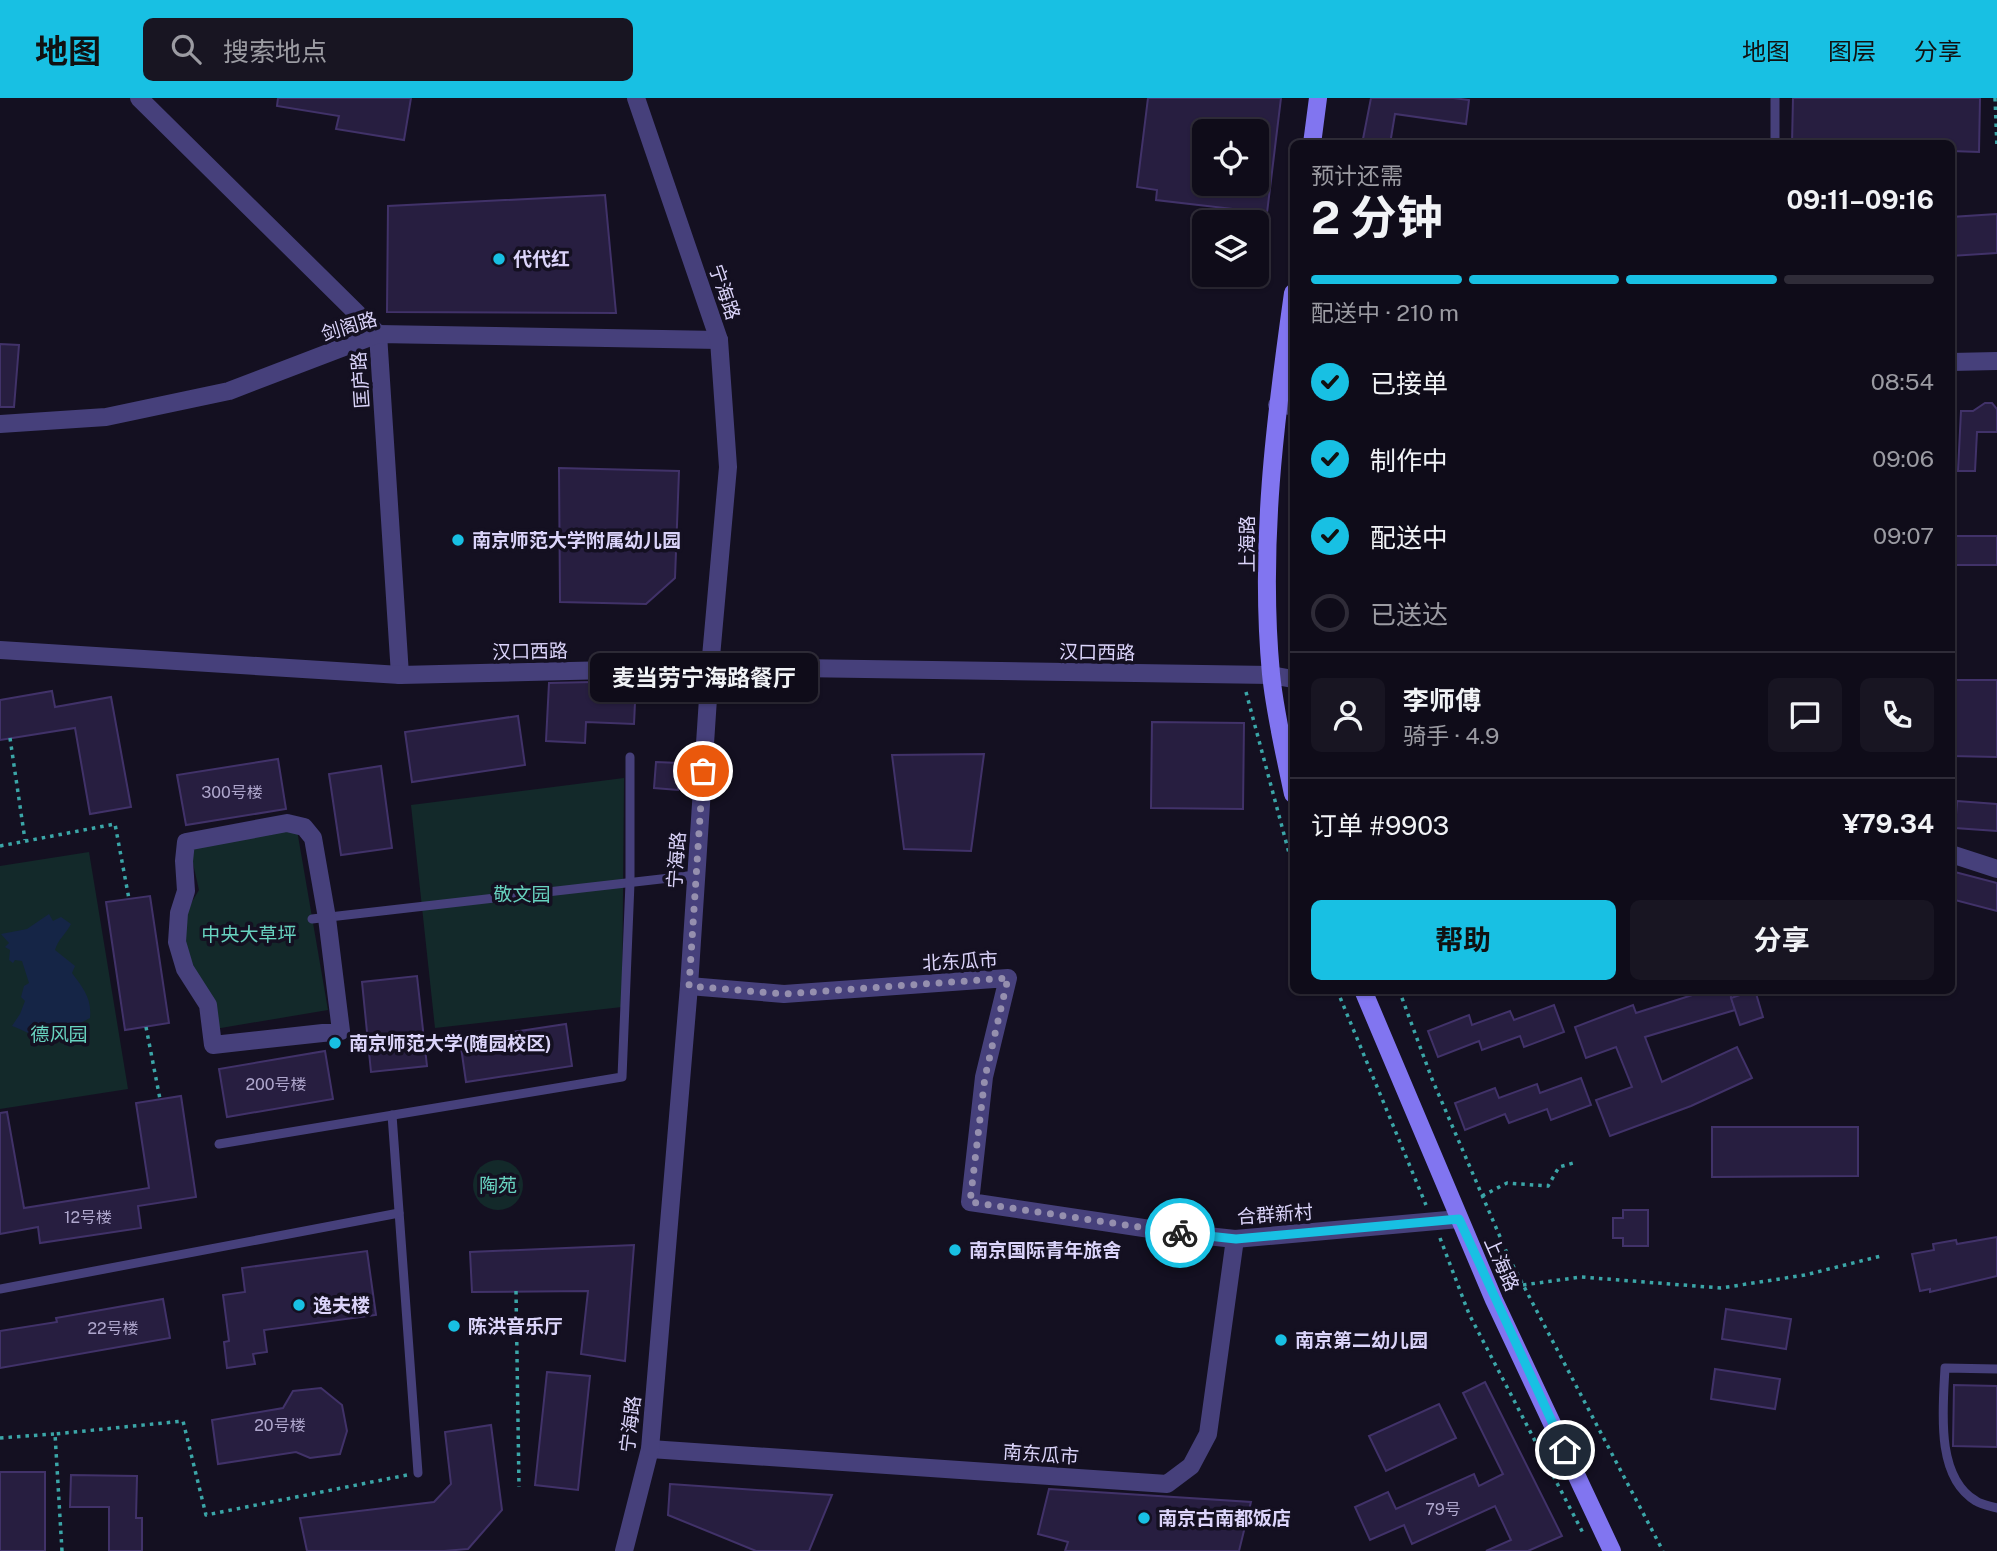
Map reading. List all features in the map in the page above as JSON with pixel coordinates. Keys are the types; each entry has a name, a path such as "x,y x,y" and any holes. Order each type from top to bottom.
{"main road":[{"path":"1313,140 1318,98"},
{"name":"上海路","path":"1290,335 1285,405 1266,530 1271,675 1290,778"},
{"name":"上海路","path":"1365,994 1459,1219 1612,1551"}],"street":[{"name":"匡庐路","path":"139,98 378,334 400,675"},
{"name":"宁海路","path":"624,1551 650,1449 689,986 710,668 728,467 719,340 636,98"},
{"name":"剑阁路","path":"0,424 106,417 229,391 378,334 719,340"},
{"path":"1955,362 1997,361"},
{"name":"汉口西路","path":"0,650 400,675 749,667 1271,675 1290,678"},
{"path":"287,823 304,827 313,838 320,919 341,1031 212,1045 208,1005 185,969 177,942 179,912 186,891 184,861 187,842 287,823"},
{"path":"1955,855 1997,869"},
{"name":"北东瓜市","path":"689,986 784,994 1008,978 985,1077 970,1202"},
{"name":"合群新村","path":"970,1202 1170,1232 1236,1239 1459,1219"},
{"name":"南东瓜市","path":"650,1449 1167,1484 1191,1466 1208,1434 1236,1239"}],"lane":[{"path":"1775,98 1775,140"},
{"path":"219,1143 622,1077 630,883 629,757"},
{"path":"320,919 696,874"},
{"path":"392,1115 418,1472"},
{"path":"0,1289 399,1213"},
{"path":"1997,1369 1945,1368 1943,1416 1944,1448 1954,1473 1963,1488 1976,1501 1997,1508"}],"path":[{"path":"1995,98 1997,148"},
{"path":"1241,676 1290,857"},
{"path":"10,738 25,841"},
{"path":"0,846 115,824 129,899"},
{"path":"1339,994 1469,1314 1586,1539"},
{"path":"1400,994 1432,1079 1523,1285 1663,1551"},
{"path":"146,1027 160,1099"},
{"path":"1482,1196 1507,1183 1548,1186 1559,1167 1577,1161"},
{"path":"1523,1285 1581,1277 1721,1288 1805,1275 1881,1256"},
{"path":"516,1291 519,1487"},
{"path":"0,1438 183,1421 206,1515 418,1472"},
{"path":"55,1434 62,1551"}],"green space":[{"name":"敬文园","path":"624,778 622,1007 435,1028 411,805"},
{"name":"中央大草坪","path":"297,830 328,1010 215,1029 179,935 181,920 199,890 189,846"},
{"name":"德风园","path":"89,852 128,1089 0,1109 0,866"},
{"name":"陶苑","path":"498,1160 515,1168 523,1185 515,1202 498,1210 481,1202 473,1185 481,1168"}],"water":[{"path":"49,914 53,921 61,917 71,924 55,950 75,966 72,973 88,999 90,1018 66,1033 61,1025 44,1037 12,1026 25,1001 21,997 24,986 29,983 22,961 15,960 13,963 9,960 10,950 5,947 9,943 1,934 27,929"}],"building":[{"path":"278,98 411,98 404,140 336,129 339,116 277,106"},
{"path":"1148,98 1281,98 1267,210 1241,210 1156,200 1157,190 1137,187"},
{"path":"1371,98 1469,100 1466,124 1395,114 1391,140 1363,140"},
{"path":"1793,98 1980,98 1979,152 1955,151 1955,140 1792,140"},
{"name":"代代红","path":"605,195 616,313 387,312 388,206"},
{"path":"1997,214 1997,253 1955,256 1955,217"},
{"path":"0,344 19,345 14,407 0,407"},
{"path":"1985,403 1992,403 1997,409 1997,432 1977,432 1975,471 1958,471 1961,411 1973,411"},
{"path":"559,468 679,471 675,578 646,604 560,602"},
{"path":"1955,536 1997,536 1997,565 1955,565"},
{"path":"1955,680 1997,680 1997,757 1955,756"},
{"path":"636,681 634,724 586,722 585,743 546,741 549,683"},
{"path":"52,691 55,707 111,697 131,807 90,814 75,728 0,740 0,700"},
{"path":"518,716 525,765 412,782 405,732"},
{"path":"1152,722 1244,723 1243,809 1151,808"},
{"path":"984,754 971,851 904,849 892,755"},
{"path":"278,759 286,809 186,825 177,775"},
{"path":"656,762 679,763 678,790 654,788"},
{"path":"381,766 392,848 341,855 329,774"},
{"path":"1957,801 1997,804 1997,831 1955,828"},
{"path":"1955,872 1997,883 1997,911 1955,900"},
{"path":"150,896 169,1023 125,1030 106,902"},
{"path":"417,976 427,1066 371,1072 362,982"},
{"path":"1695,994 1730,994 1735,1010 1645,1037 1662,1082 1737,1047 1752,1078 1691,1106 1610,1136 1596,1100 1632,1087 1616,1047 1586,1058 1575,1027 1633,1005 1636,1013"},
{"path":"1756,994 1763,1017 1740,1025 1731,998"},
{"path":"1554,1005 1564,1032 1524,1047 1520,1036 1482,1050 1479,1041 1438,1057 1428,1031 1469,1015 1472,1025 1510,1011 1514,1020"},
{"path":"566,1024 572,1066 466,1082 460,1040"},
{"path":"325,1051 333,1099 227,1117 219,1069"},
{"path":"1581,1078 1591,1105 1551,1120 1547,1109 1509,1123 1505,1114 1465,1130 1455,1103 1495,1088 1499,1098 1537,1084 1540,1093"},
{"path":"181,1096 196,1197 138,1206 141,1228 40,1243 38,1227 0,1234 0,1113 7,1112 24,1208 149,1188 136,1103"},
{"path":"1712,1127 1858,1127 1858,1176 1712,1177"},
{"path":"1623,1210 1648,1210 1648,1246 1623,1246 1623,1238 1613,1238 1613,1218 1623,1218"},
{"path":"1997,1237 1997,1276 1930,1292 1930,1289 1920,1291 1912,1254 1934,1250 1933,1244 1956,1240 1957,1244"},
{"path":"634,1245 625,1361 581,1354 588,1291 472,1292 470,1252"},
{"name":"逸夫楼","path":"367,1251 376,1315 264,1330 267,1352 253,1354 255,1364 227,1368 224,1342 229,1341 223,1295 245,1292 242,1268"},
{"path":"163,1299 170,1338 0,1368 0,1331 57,1322 56,1318"},
{"path":"1726,1309 1791,1319 1786,1349 1722,1339"},
{"path":"1715,1369 1780,1379 1775,1409 1711,1399"},
{"path":"547,1372 590,1376 578,1490 535,1485"},
{"path":"1485,1382 1562,1536 1528,1551 1486,1551 1511,1540 1495,1506 1412,1544 1404,1525 1370,1540 1355,1507 1388,1492 1396,1509 1474,1474 1479,1486 1503,1474 1463,1393"},
{"path":"1954,1385 1997,1386 1997,1447 1953,1446"},
{"path":"321,1388 342,1405 347,1431 340,1454 310,1458 296,1452 218,1464 212,1420 283,1408 293,1391"},
{"path":"1439,1404 1456,1438 1386,1471 1369,1436"},
{"path":"491,1425 502,1510 468,1549 307,1551 300,1518 434,1502 451,1484 445,1432"},
{"path":"0,1472 45,1472 45,1551 0,1551"},
{"path":"71,1475 137,1476 136,1518 142,1518 142,1551 109,1551 109,1507 70,1507"},
{"path":"670,1484 832,1495 809,1551 756,1551 668,1515"},
{"name":"南京古南都饭店","path":"1049,1489 1251,1502 1239,1551 1065,1551 1068,1542 1038,1534"}],"way so far":[{"path":"703,771 689,986 784,994 1008,978 985,1077 970,1202 1180,1233"}],"place":[{"name":"代代红","path":"499,259"},
{"name":"南京师范大学附属幼儿园","path":"458,540"},
{"name":"麦当劳宁海路餐厅","path":"703,771"},
{"name":"南京师范大学(随园校区)","path":"335,1043"},
{"name":"南京国际青年旅舍","path":"955,1250"},
{"name":"逸夫楼","path":"299,1305"},
{"name":"陈洪音乐厅","path":"454,1326"},
{"name":"南京第二幼儿园","path":"1281,1340"},
{"name":"南京古南都饭店","path":"1144,1518"}],"route":[{"path":"1180,1233 1236,1239 1459,1219 1565,1450"}]}
